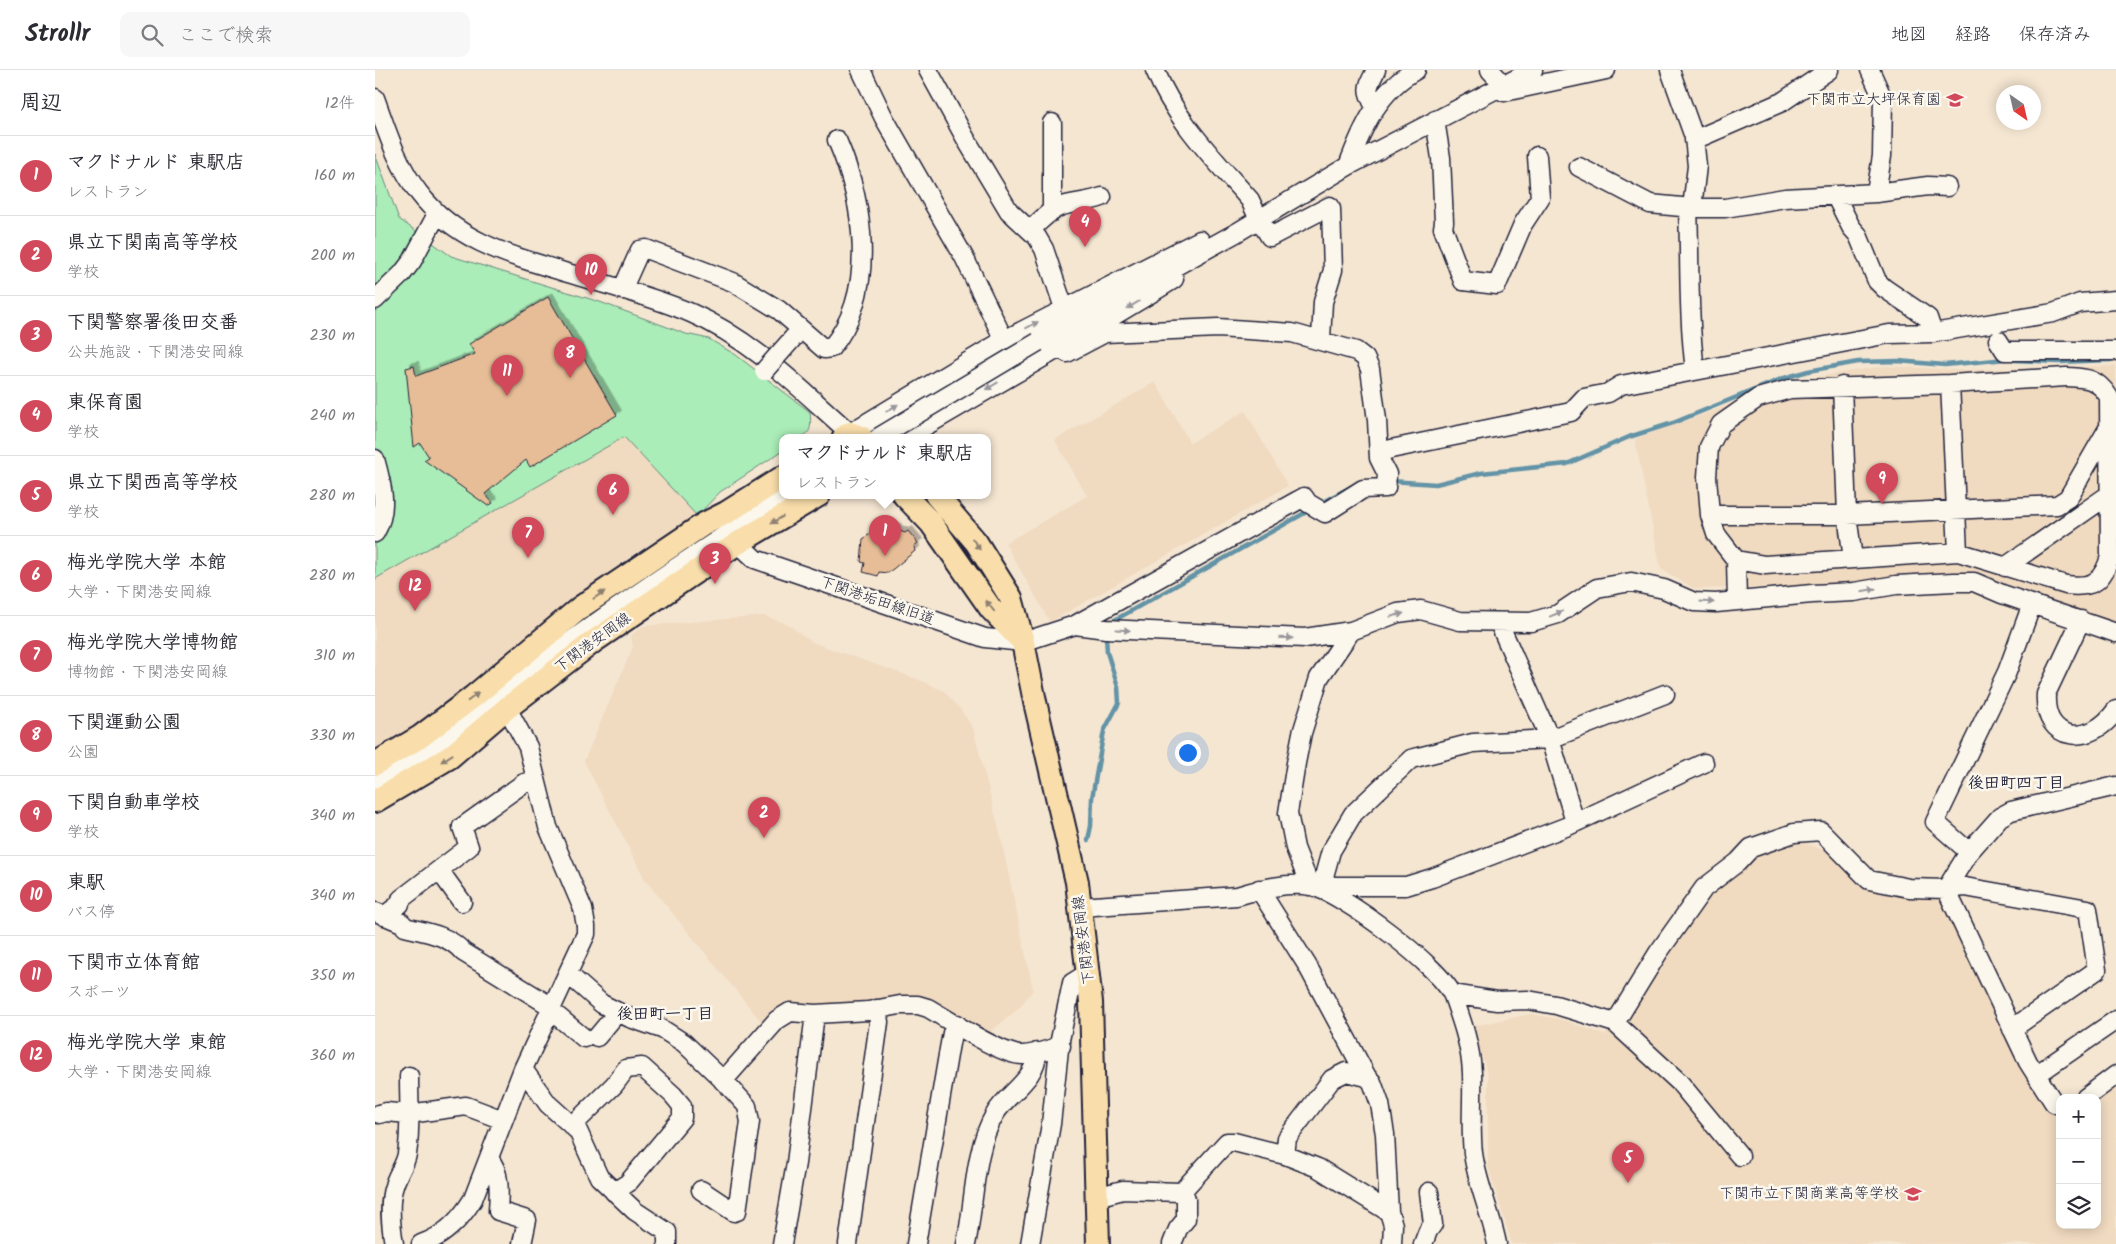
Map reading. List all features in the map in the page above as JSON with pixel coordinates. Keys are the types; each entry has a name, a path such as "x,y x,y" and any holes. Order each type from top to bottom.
{"main road":[{"path":"379,776 420,737 473,697 581,607 704,524 726,513 779,480"},
{"name":"下関港安岡線","path":"375,801 451,756 507,708 594,641 739,543 812,499"},
{"path":"908,499 931,523 991,609 1023,642"},
{"name":"下関港安岡線","path":"938,499 976,542 1011,598 1023,642 1077,882 1093,1037 1097,1244"}],"street":[{"path":"861,70 884,118 964,257 1004,340"},
{"path":"928,70 967,141 1009,211 1030,230 1044,249 1064,308"},
{"path":"1155,70 1164,90 1187,126 1251,200 1259,219 1270,237 1330,206 1333,270 1323,302 1321,339"},
{"path":"1375,70 1367,88 1368,94 1375,106"},
{"path":"1348,166 1354,149 1375,106 1401,78 1416,70"},
{"path":"1490,70 1504,85"},
{"path":"884,434 1038,342 1236,233 1348,166 1533,70"},
{"path":"1481,98 1606,70"},
{"path":"1669,70 1694,140 1697,166 1690,207 1690,332 1695,370"},
{"path":"1694,140 1782,102 1829,70"},
{"path":"1870,70 1883,99 1882,156 1876,193"},
{"path":"375,98 400,164 419,193 437,214 461,233 508,255 692,314 739,339 785,375 850,434"},
{"path":"1435,120 1441,158 1443,228 1463,281 1497,285 1523,224 1540,198 1537,156"},
{"path":"1052,124 1052,212"},
{"path":"622,290 635,258 640,250 646,249 733,282 779,310 798,332 824,349 831,348 850,318 858,290 861,251 858,216 847,168 837,140"},
{"path":"1579,167 1650,204 1690,207 1725,208 1785,198 1876,193 1928,186 1947,187"},
{"path":"912,434 1062,344 1135,304 1259,219 1305,192"},
{"path":"1835,195 1851,227 1858,235 1877,281 1884,288 1928,318 1933,333"},
{"path":"1030,230 1052,212 1063,206 1102,198"},
{"path":"375,300 402,274 437,214"},
{"path":"855,434 1004,340 1064,308 1234,222 1259,219"},
{"path":"1608,393 1621,385 1889,334 1933,333 2053,313 2080,303 2116,300"},
{"path":"1023,642 1075,625 1304,497 1316,508 1363,489 1386,488 1387,480 1379,458 1370,369 1365,358 1356,351 1321,339 1278,331 1245,331 1218,328 1105,333 1067,353 1062,344"},
{"path":"764,371 798,332"},
{"path":"1998,340 2005,351 2116,351"},
{"path":"1379,453 1571,412 1585,398 1608,393 1627,394 1770,364 1769,356"},
{"path":"1735,560 1765,565 1958,552 2066,584 2082,587 2092,584 2106,570 2110,557 2109,397 2103,388 2087,378 2066,377 1950,384 1790,389 1758,398 1721,424 1709,447 1707,478 1711,515 1716,534 1735,560 1737,601"},
{"path":"1950,384 1958,552"},
{"path":"1842,386 1847,516 1853,559"},
{"path":"1711,515 1847,516 2057,505 2068,498 2110,424"},
{"path":"375,459 382,484 384,504 375,533"},
{"path":"2005,567 2110,494"},
{"path":"379,776 481,714 595,623 781,499"},
{"name":"下関港垢田線旧道","path":"739,543 755,559 899,610 985,638 1023,642"},
{"path":"1075,625 1106,629 1305,638 1351,631 1398,613 1421,610 1460,621 1531,622 1558,614 1597,588 1631,582 1664,589 1694,602 1716,603 1854,592 1896,585 1974,582 2116,633"},
{"path":"1969,852 1935,822 2007,672 2033,604"},
{"path":"2081,620 2046,694 2045,707 2052,722 2064,732 2083,736 2097,729 2110,719 2116,710"},
{"path":"1499,623 1550,739 1575,822"},
{"path":"1310,886 1295,848 1288,813 1295,763 1319,678 1351,631"},
{"path":"1665,694 1550,739 1473,743 1411,759 1353,814 1331,852 1323,880 1332,886 1406,886 1485,858 1575,822 1704,764"},
{"path":"421,1244 438,1237 461,1216 473,1199 523,1069 584,940 585,917 548,826 529,747 507,708"},
{"path":"380,913 400,904 401,899 469,847 462,827 524,783 536,780"},
{"path":"1946,889 1969,852 2000,817 2011,811 2116,786"},
{"path":"1615,1023 1658,953 1704,888 1738,862 1751,848 1793,833 1821,831 1869,880 1909,888 1946,889 1965,887 2088,909 2097,970 2012,1029"},
{"path":"439,870 462,902"},
{"path":"1081,907 1237,896 1259,889 1310,886 1323,889 1333,895 1374,921 1409,948 1452,994 1469,1049 1472,1073 1470,1115 1477,1176 1488,1208 1497,1244"},
{"path":"1259,889 1299,951 1367,1077 1372,1082 1385,1134 1389,1212 1393,1224 1393,1244"},
{"path":"1946,889 2012,1029 2036,1075 2056,1104"},
{"path":"380,913 401,923 405,927 441,937 457,944 463,952 551,1008 590,1037 617,1013"},
{"path":"568,974 602,1004 617,1013 662,1029 684,1043 742,1099 749,1111 750,1122 737,1211 734,1212 701,1190"},
{"path":"1030,1244 1051,1124 1071,983 1088,974"},
{"path":"1452,994 1497,1001 1528,1000 1556,1005 1615,1023 1679,1082 1740,1156"},
{"path":"723,1080 781,1016 790,1012 815,1014 877,1009 900,1005 918,1005 928,1008 1007,1051 1023,1055 1061,1046"},
{"path":"848,1244 879,1022 877,1009"},
{"path":"782,1244 798,1144 815,1014"},
{"path":"2036,1075 2116,1020"},
{"path":"916,1244 945,1067 952,1032 957,1024"},
{"path":"966,1244 983,1145 988,1128 999,1108 1033,1069 1037,1059 1037,1052"},
{"path":"572,1126 614,1085 626,1069 642,1068 673,1094 682,1106 682,1118 628,1183 614,1192"},
{"path":"523,1069 548,1104 578,1132 595,1173 667,1238 683,1244"},
{"path":"1285,1156 1287,1138 1332,1079 1347,1072 1367,1077"},
{"path":"2090,1094 2116,1075"},
{"path":"394,1244 391,1196 394,1184 404,1166 410,1120 409,1076"},
{"path":"379,1114 386,1112 409,1114 466,1106 503,1120"},
{"path":"1096,1197 1123,1190 1179,1192 1183,1190 1227,1142 1234,1142 1285,1156 1318,1168 1389,1212"},
{"path":"489,1159 494,1164 497,1174 498,1211 527,1220 522,1244"},
{"path":"1172,1244 1186,1219 1186,1199 1183,1190"},
{"path":"1423,1244 1427,1231 1433,1224 1429,1192"}],"shaded area":[{"path":"1885,366 1957,370 2116,366 2116,624 1980,574 1900,576 1857,585 1695,589 1661,569 1635,439 1789,381"},
{"path":"1155,382 1190,443 1245,411 1288,486 1050,622 1005,543 1087,496 1055,440"},
{"path":"624,437 697,516 630,557 570,601 475,679 440,714 375,756 375,579"},
{"path":"764,616 787,624 814,643 917,679 944,691 973,728 1000,834 1033,990 1019,1008 988,1034 901,1001 765,1026 646,881 584,761 633,647 631,635 643,626"},
{"path":"1799,841 1826,851 1868,890 1906,896 1934,890 1974,950 2056,1098 2056,1229 2101,1229 2100,1094 2116,1075 2116,1244 1512,1244 1488,1166 1488,1076 1473,1026 1531,1014 1563,1020 1605,1035 1658,953 1738,862"}],"green space":[{"path":"375,154 399,219 451,256 600,302 686,334 709,339 736,355 810,412 810,427 806,434 779,434 779,453 720,492 697,516 624,437 375,579"}],"building":[{"path":"548,297 617,415 530,467 526,460 485,494 493,503 488,506 424,460 429,457 420,443 414,447 406,368 414,366 416,376 475,354 469,344"},
{"path":"882,526 896,528 905,533 908,531 918,543 914,546 915,551 888,573 879,572 878,576 863,572 865,563 861,562 863,539"}],"waterway":[{"path":"1390,481 1436,484 1481,473 1567,464 1629,437 1673,423 1781,379 1808,371 1858,362 1898,361 1945,365 2006,359"},
{"path":"2014,360 2058,362 2111,360"},
{"path":"1319,504 1360,482"},
{"path":"1113,621 1310,510"},
{"path":"1088,840 1091,826 1092,798 1104,731 1119,703 1118,687 1107,652 1106,637"}],"place":[{"name":"下関市立大坪保育園","path":"1955,100"},
{"name":"東保育園","path":"1085,247"},
{"name":"東駅","path":"591,295"},
{"name":"下関運動公園","path":"570,378"},
{"name":"下関市立体育館","path":"507,396"},
{"name":"下関自動車学校","path":"1882,504"},
{"name":"梅光学院大学 本館","path":"613,515"},
{"name":"マクドナルド 東駅店","path":"885,556"},
{"name":"梅光学院大学博物館","path":"528,558"},
{"name":"下関警察署後田交番","path":"715,584"},
{"name":"梅光学院大学 東館","path":"415,611"},
{"name":"県立下関南高等学校","path":"764,838"},
{"name":"県立下関西高等学校","path":"1628,1183"},
{"name":"下関市立下関商業高等学校","path":"1913,1194"}],"district":[{"name":"後田町四丁目","path":"2016,783"},
{"name":"後田町一丁目","path":"665,1014"}]}
